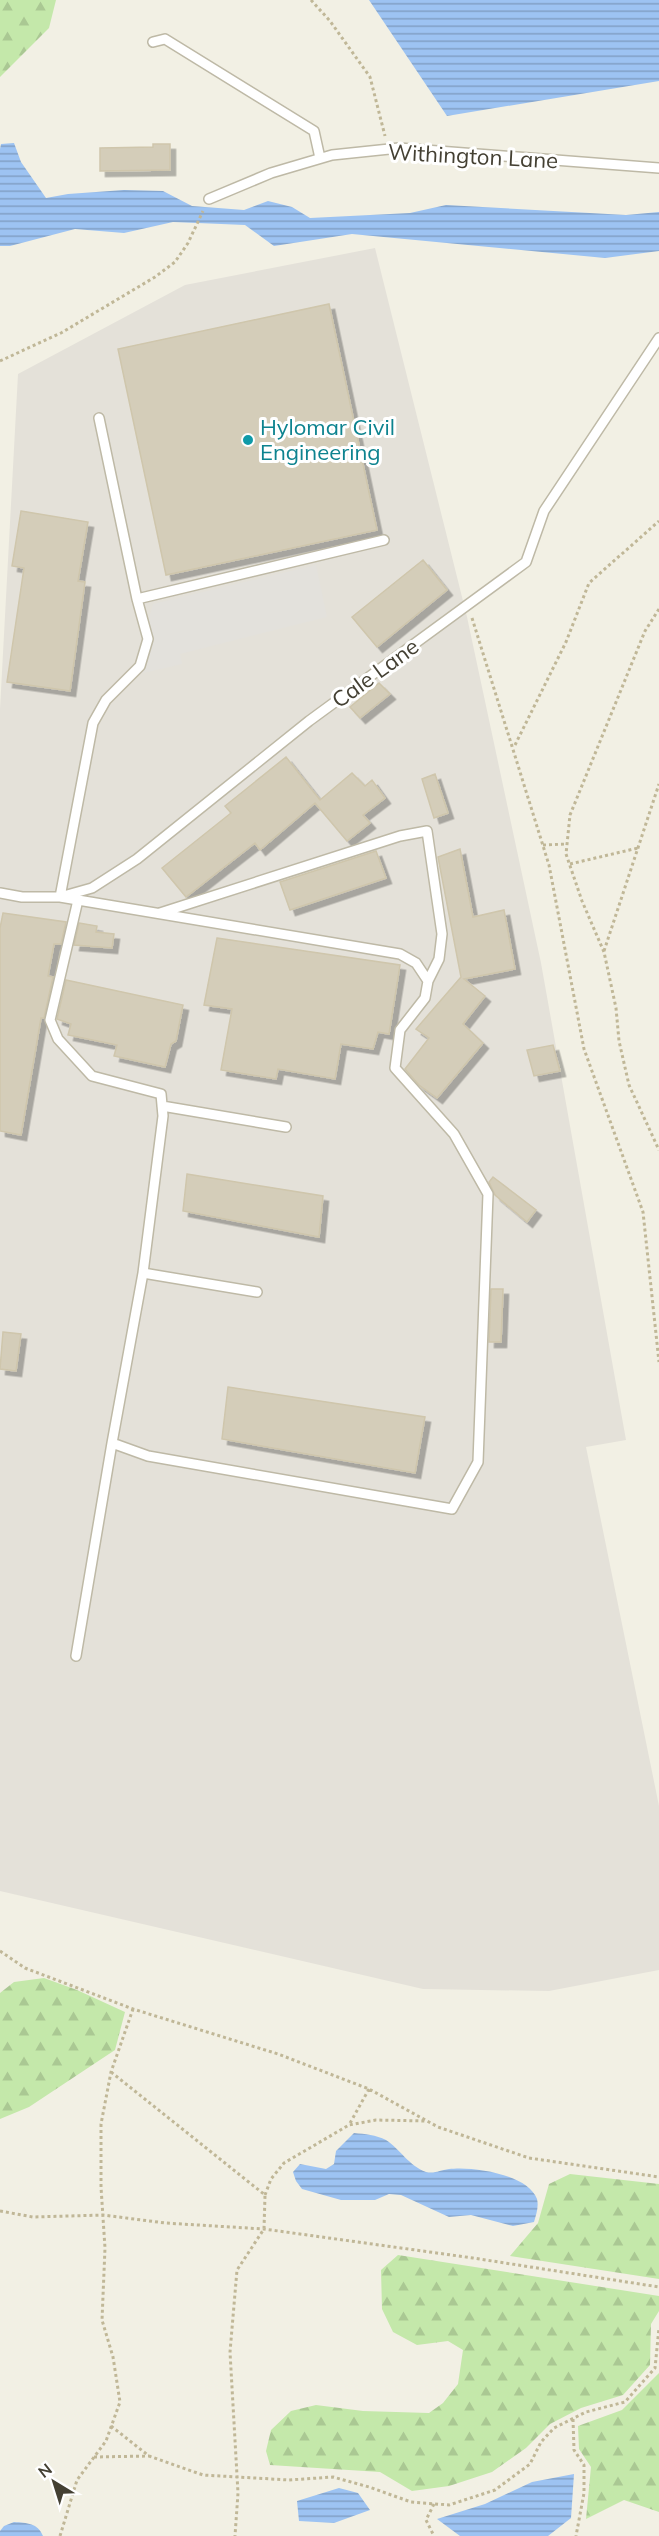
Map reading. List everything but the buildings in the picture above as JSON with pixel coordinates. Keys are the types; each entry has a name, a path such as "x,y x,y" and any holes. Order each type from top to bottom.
{"lane":[{"path":"153,42 165,39 314,131 320,158"},
{"name":"Withington Lane","path":"209,199 270,173 320,158 399,148 657,169"},
{"name":"Cale Lane","path":"0,893 22,897 60,897 92,888 137,859 309,721 526,562 544,511 659,338"},
{"path":"99,418 137,599 148,639 141,666 106,700 93,723 60,897 400,954 416,963 428,981"},
{"path":"137,599 384,540"},
{"path":"112,1443 148,1456 452,1509 478,1462 488,1194 454,1134 394,1068 400,1030 425,998 428,981 439,959 442,934 427,831 400,836 158,914"},
{"path":"76,1656 143,1273 163,1116 161,1095 92,1076 58,1039 50,1020 78,900"},
{"path":"162,1106 286,1127"},
{"path":"143,1273 257,1292"}],"path":[{"path":"311,0 330,21 370,77 389,149"},
{"path":"0,361 61,333 155,277 175,262 188,243 209,199"},
{"path":"514,747 566,642 589,583 659,521"},
{"path":"468,605 549,865 584,1049 643,1212 659,1362"},
{"path":"659,609 645,631 570,814 566,854 582,901 604,952 629,1085 659,1149"},
{"path":"604,952 659,784"},
{"path":"543,845 567,844"},
{"path":"570,864 638,848"},
{"path":"0,1952 25,1968 133,2009 278,2054 369,2089 438,2127 529,2158 659,2177"},
{"path":"60,2536 77,2480 106,2441 120,2402 113,2357 102,2320 105,2248 101,2124 111,2072 133,2009"},
{"path":"111,2072 266,2195"},
{"path":"349,2125 369,2089"},
{"path":"234,2536 238,2493 230,2352 237,2270 264,2229 266,2195 271,2179 284,2163 349,2125 376,2120 428,2122"},
{"path":"0,2211 33,2217 103,2215 165,2223 264,2229 659,2287"},
{"path":"111,2426 149,2456 203,2475 290,2480 333,2477 411,2502 449,2505 495,2490 530,2464 541,2442 554,2428 586,2412 625,2402 655,2368 659,2328"},
{"path":"573,2419 574,2450 584,2465 584,2493 576,2536"},
{"path":"94,2457 149,2456"},
{"path":"434,2504 426,2520 434,2536"}],"shaded area":[{"path":"375,248 467,617 541,963 626,1440 586,1447 659,1806 659,1970 549,1991 423,1989 0,1891 0,709 18,374 185,285"},
{"path":"316,565 327,617 180,654 182,664 126,677 136,666 153,604"}],"green space":[{"path":"0,0 56,0 49,28 0,77"},
{"path":"44,1978 125,2012 115,2050 29,2107 0,2119 0,1993 14,1982"},
{"path":"570,2174 659,2184 659,2279 510,2256 538,2223 549,2184"},
{"path":"398,2255 659,2296 659,2311 651,2324 650,2365 623,2395 581,2408 550,2424 526,2448 492,2472 449,2486 412,2491 380,2472 270,2465 266,2451 271,2430 291,2411 316,2405 363,2411 429,2413 443,2403 458,2384 463,2350 448,2341 417,2345 393,2332 382,2309 381,2270"},
{"path":"659,2373 659,2512 624,2500 586,2519 591,2467 579,2449 578,2426 622,2410"}],"water":[{"path":"369,0 659,0 659,81 447,116"},
{"path":"14,143 21,162 46,198 124,190 163,191 192,206 244,210 268,201 292,207 310,218 410,213 446,205 626,215 659,212 659,251 605,258 352,234 274,246 245,225 173,222 124,233 75,229 10,246 0,246 0,149 1,144"},
{"path":"354,2133 386,2140 415,2166 426,2172 471,2169 498,2174 523,2183 532,2190 537,2199 534,2222 513,2226 471,2215 449,2217 401,2195 389,2194 375,2200 341,2200 302,2189 293,2172 300,2164 326,2169 334,2164 336,2151"},
{"path":"574,2474 571,2518 548,2536 460,2536 437,2519 485,2504 532,2482"},
{"path":"339,2488 358,2493 370,2510 334,2523 299,2521 297,2501"},
{"path":"14,2522 35,2526 43,2536 0,2536 0,2531 4,2526"}],"place":[{"name":"Hylomar Civil Engineering","path":"248,440"}]}
